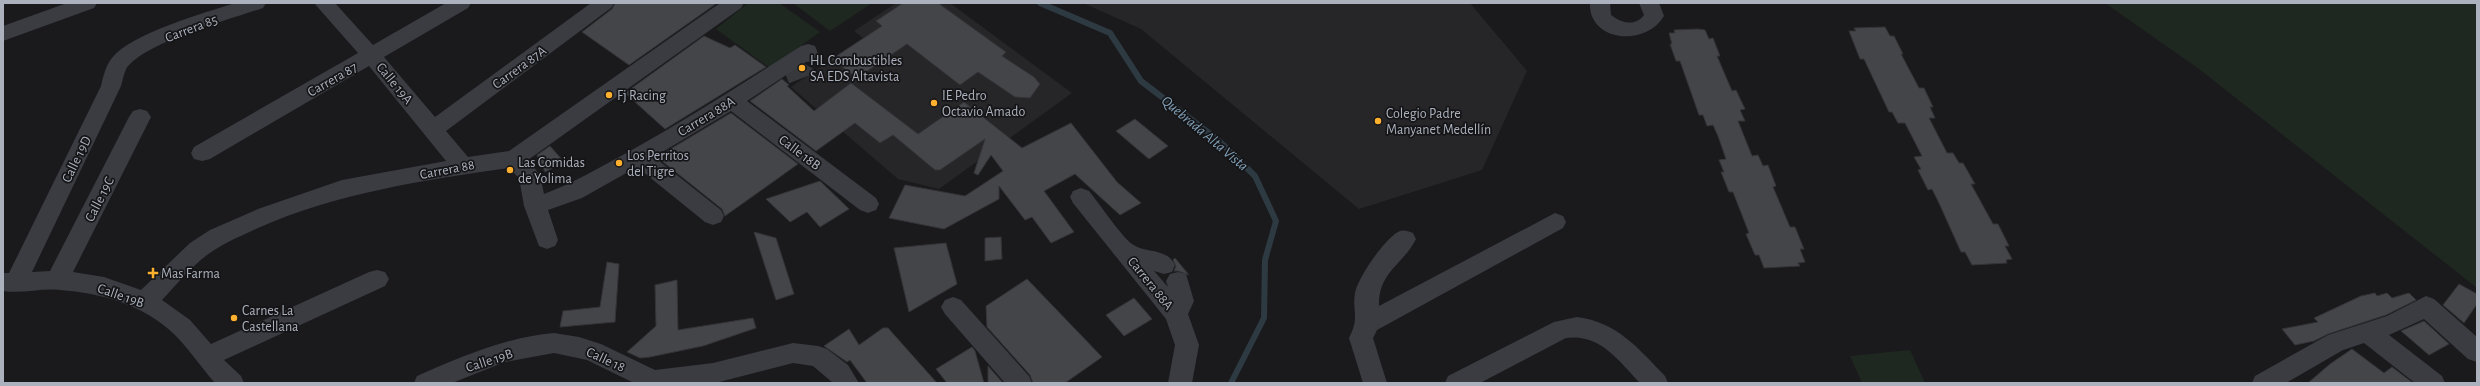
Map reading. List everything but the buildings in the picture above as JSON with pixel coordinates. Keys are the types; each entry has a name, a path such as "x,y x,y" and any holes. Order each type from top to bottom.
{"street":[{"path":"3,34 87,3"},
{"name":"Carrera 85","path":"148,44 256,3"},
{"name":"Calle 19A","path":"324,3 372,56 463,166"},
{"name":"Carrera 87","path":"202,153 372,56 461,3"},
{"name":"Carrera 87A","path":"433,130 604,3"},
{"name":"Carrera 88","path":"145,301 198,249 218,236 241,225 342,189 463,166 514,159 734,3"},
{"path":"1600,3 1600,13 1604,19 1610,24 1628,30 1645,27 1651,22 1654,16 1649,3"},
{"name":"Calle 19D","path":"9,283 111,86 119,64 128,55 148,44"},
{"name":"Carrera 88A","path":"535,206 574,192 779,74 809,54"},
{"name":"Calle 18B","path":"732,100 868,204"},
{"name":"Calle 19C","path":"57,280 140,117"},
{"path":"638,156 713,216"},
{"path":"514,159 529,175 535,206 547,240"},
{"name":"Carrera 88A","path":"1081,197 1176,314 1187,345 1180,383"},
{"path":"1368,323 1555,222"},
{"path":"1375,383 1361,338 1368,323 1367,293 1374,275 1405,238"},
{"path":"1127,252 1156,260 1171,273 1182,301 1176,314"},
{"path":"208,356 377,279"},
{"name":"Calle 19B","path":"9,283 57,280 96,285 145,301 174,320 232,383"},
{"path":"2264,383 2336,342 2366,331 2394,324 2426,306 2477,352"},
{"path":"953,307 1020,383"},
{"path":"1457,383 1562,329 1579,325 1589,326 1607,334 1656,383"},
{"path":"2366,331 2432,383"},
{"name":"Calle 19B","path":"426,383 497,355 554,343"},
{"name":"Calle 18","path":"554,343 588,348 654,382"},
{"path":"654,382 713,373 793,353 818,356 839,372 847,383"}],"shaded area":[{"path":"748,3 779,3 820,32 770,68 716,29"},
{"path":"793,3 872,3 830,31"},
{"name":"IE Pedro Octavio Amado","path":"896,3 950,3 1072,93 939,189 898,179 791,87 863,38 854,31"},
{"name":"Colegio Padre Manyanet Medellín","path":"1083,3 1470,3 1527,71 1482,170 1359,209 1141,29"},
{"path":"2105,3 2477,3 2477,288 2199,69"},
{"path":"1910,350 1925,383 1862,383 1850,356"}],"waterway":[{"name":"Quebrada Alta Vista","path":"1040,3 1110,33 1141,81 1218,140 1255,176 1276,221 1265,260 1264,318 1231,383"}],"tunnel":[{"path":"785,73 803,66 809,56"}],"place":[{"name":"HL Combustibles SA EDS Altavista","path":"802,68"},
{"name":"Fj Racing","path":"609,95"},
{"name":"IE Pedro Octavio Amado","path":"934,103"},
{"name":"Colegio Padre Manyanet Medellín","path":"1378,121"},
{"name":"Los Perritos del Tigre","path":"619,163"},
{"name":"Las Comidas de Yolima","path":"510,170"},
{"name":"Mas Farma","path":"153,273"},
{"name":"Carnes La Castellana","path":"234,318"}]}
